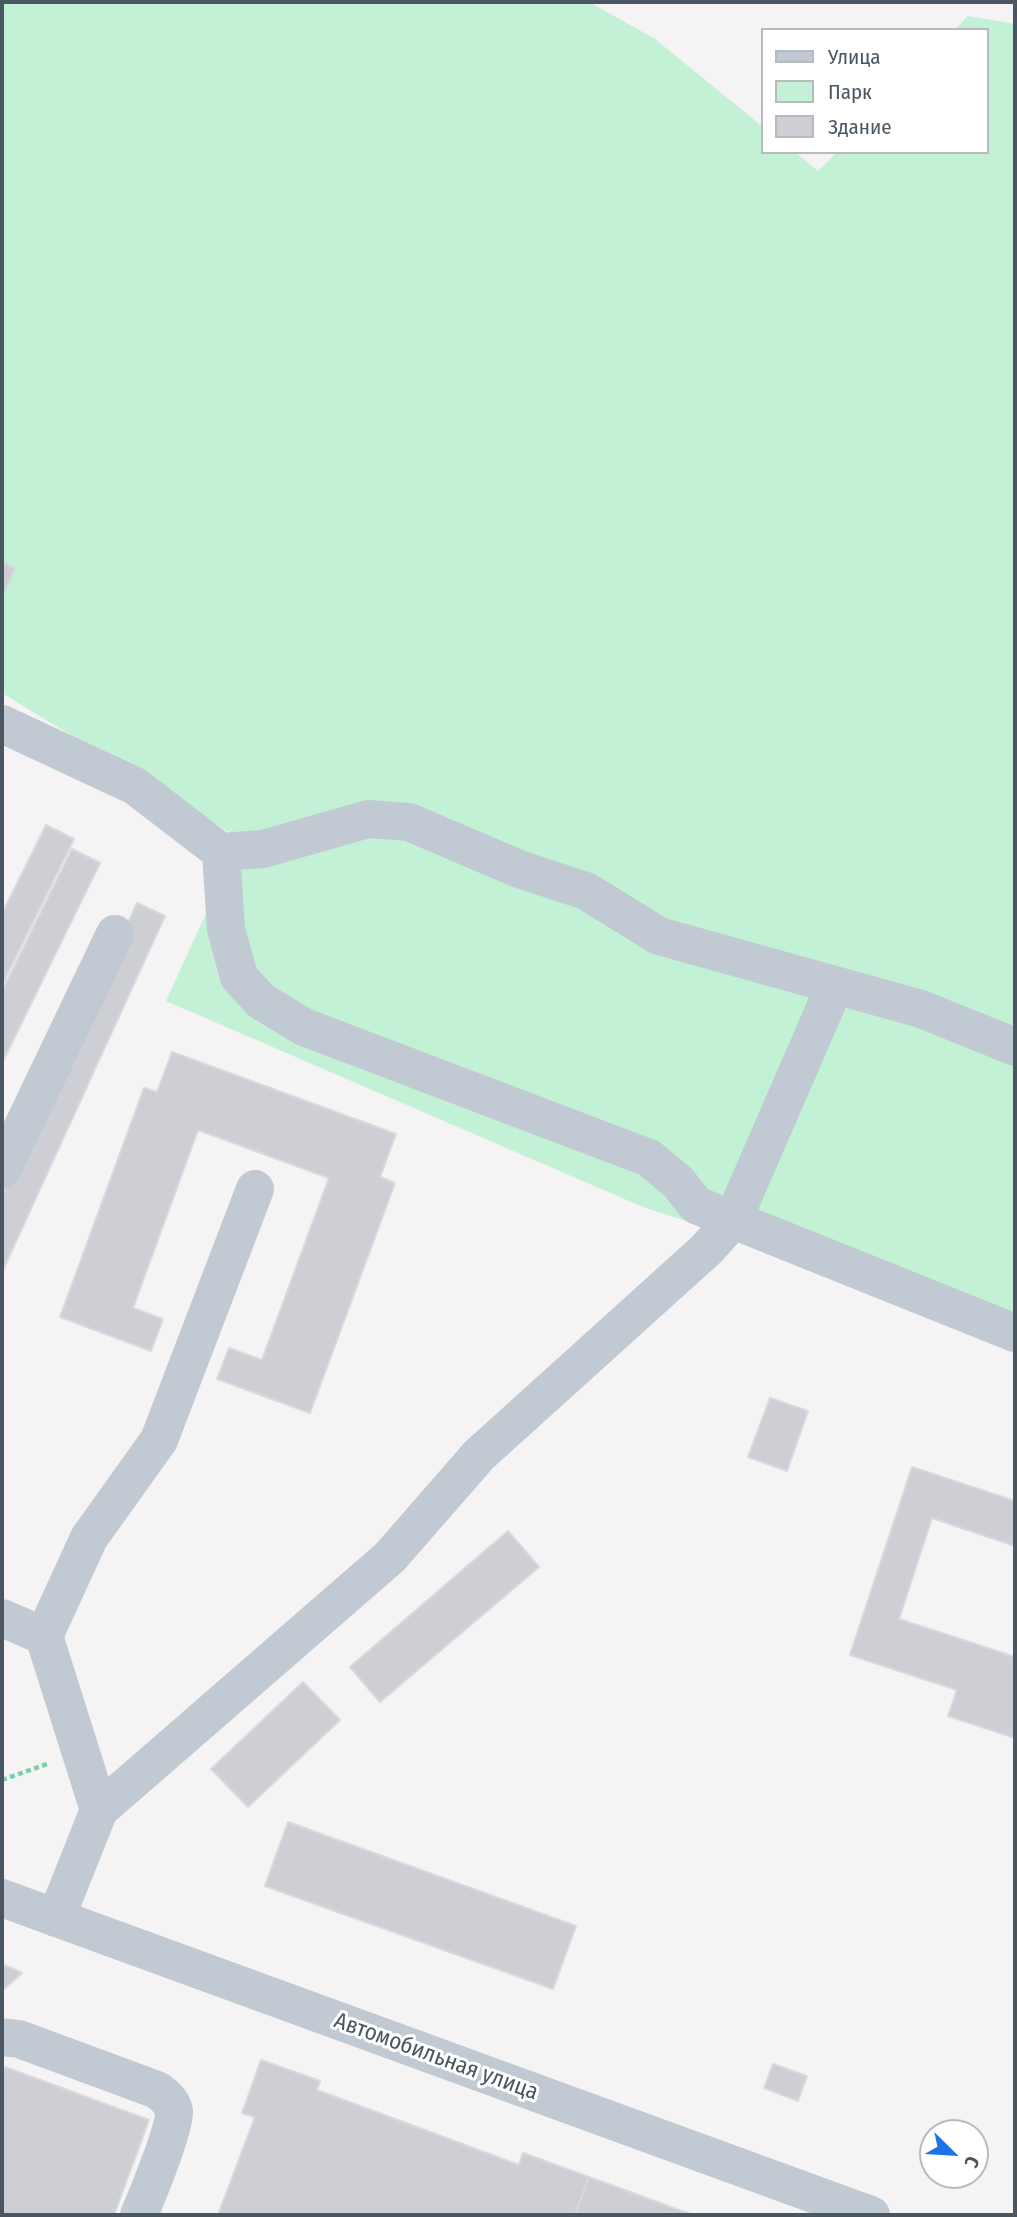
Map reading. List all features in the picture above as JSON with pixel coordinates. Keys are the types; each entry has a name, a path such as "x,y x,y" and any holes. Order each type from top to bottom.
{"street":[{"path":"2,724 135,786 220,852 263,849 369,819 410,822 519,869 586,891 659,936 921,1009 1015,1047"},
{"path":"220,852 226,929 239,977 261,1001 304,1027 649,1158 678,1182 696,1205 1015,1333"},
{"path":"2,1170 114,934"},
{"path":"56,1918 99,1810 390,1557 479,1455 707,1249 733,1220 835,985"},
{"path":"99,1810 44,1636 89,1538 159,1440 255,1189"},
{"path":"2,1618 44,1636"},
{"name":"Автомобильная улица","path":"2,1898 871,2215"},
{"path":"2,2037 19,2039 157,2090 169,2099 174,2112 172,2128 139,2215"}],"path":[{"path":"2,1780 81,1752"}],"green space":[{"path":"2,2 589,2 655,39 762,126 762,154 797,154 818,171 835,154 989,154 989,28 957,28 968,16 1015,24 1015,1328 643,1207 166,1001 240,839 2,693"}],"building":[{"path":"2,562 15,568 2,598"},
{"path":"46,825 74,839 2,985 2,914"},
{"path":"72,849 100,863 2,1063 2,991"},
{"path":"137,903 165,916 2,1272 2,1196"},
{"path":"172,1052 396,1134 380,1177 395,1183 310,1413 217,1379 229,1348 262,1360 329,1178 198,1130 133,1308 163,1319 151,1351 60,1317 144,1088 157,1092"},
{"path":"770,1398 808,1411 787,1471 748,1457"},
{"path":"912,1467 1015,1501 1015,1546 932,1518 899,1619 1015,1657 1015,1738 948,1716 957,1690 850,1655"},
{"path":"508,1531 539,1567 380,1702 350,1667"},
{"path":"303,1682 340,1720 248,1807 211,1769"},
{"path":"288,1822 576,1926 553,1989 265,1886"},
{"path":"2,1964 22,1973 2,1991"},
{"path":"261,2060 320,2081 317,2090 519,2165 523,2153 589,2177 575,2215 218,2215 255,2117 242,2113"},
{"path":"773,2064 807,2076 798,2101 764,2088"},
{"path":"5,2067 149,2120 114,2215 2,2215 2,2076"},
{"path":"589,2177 693,2215 575,2215"}]}
